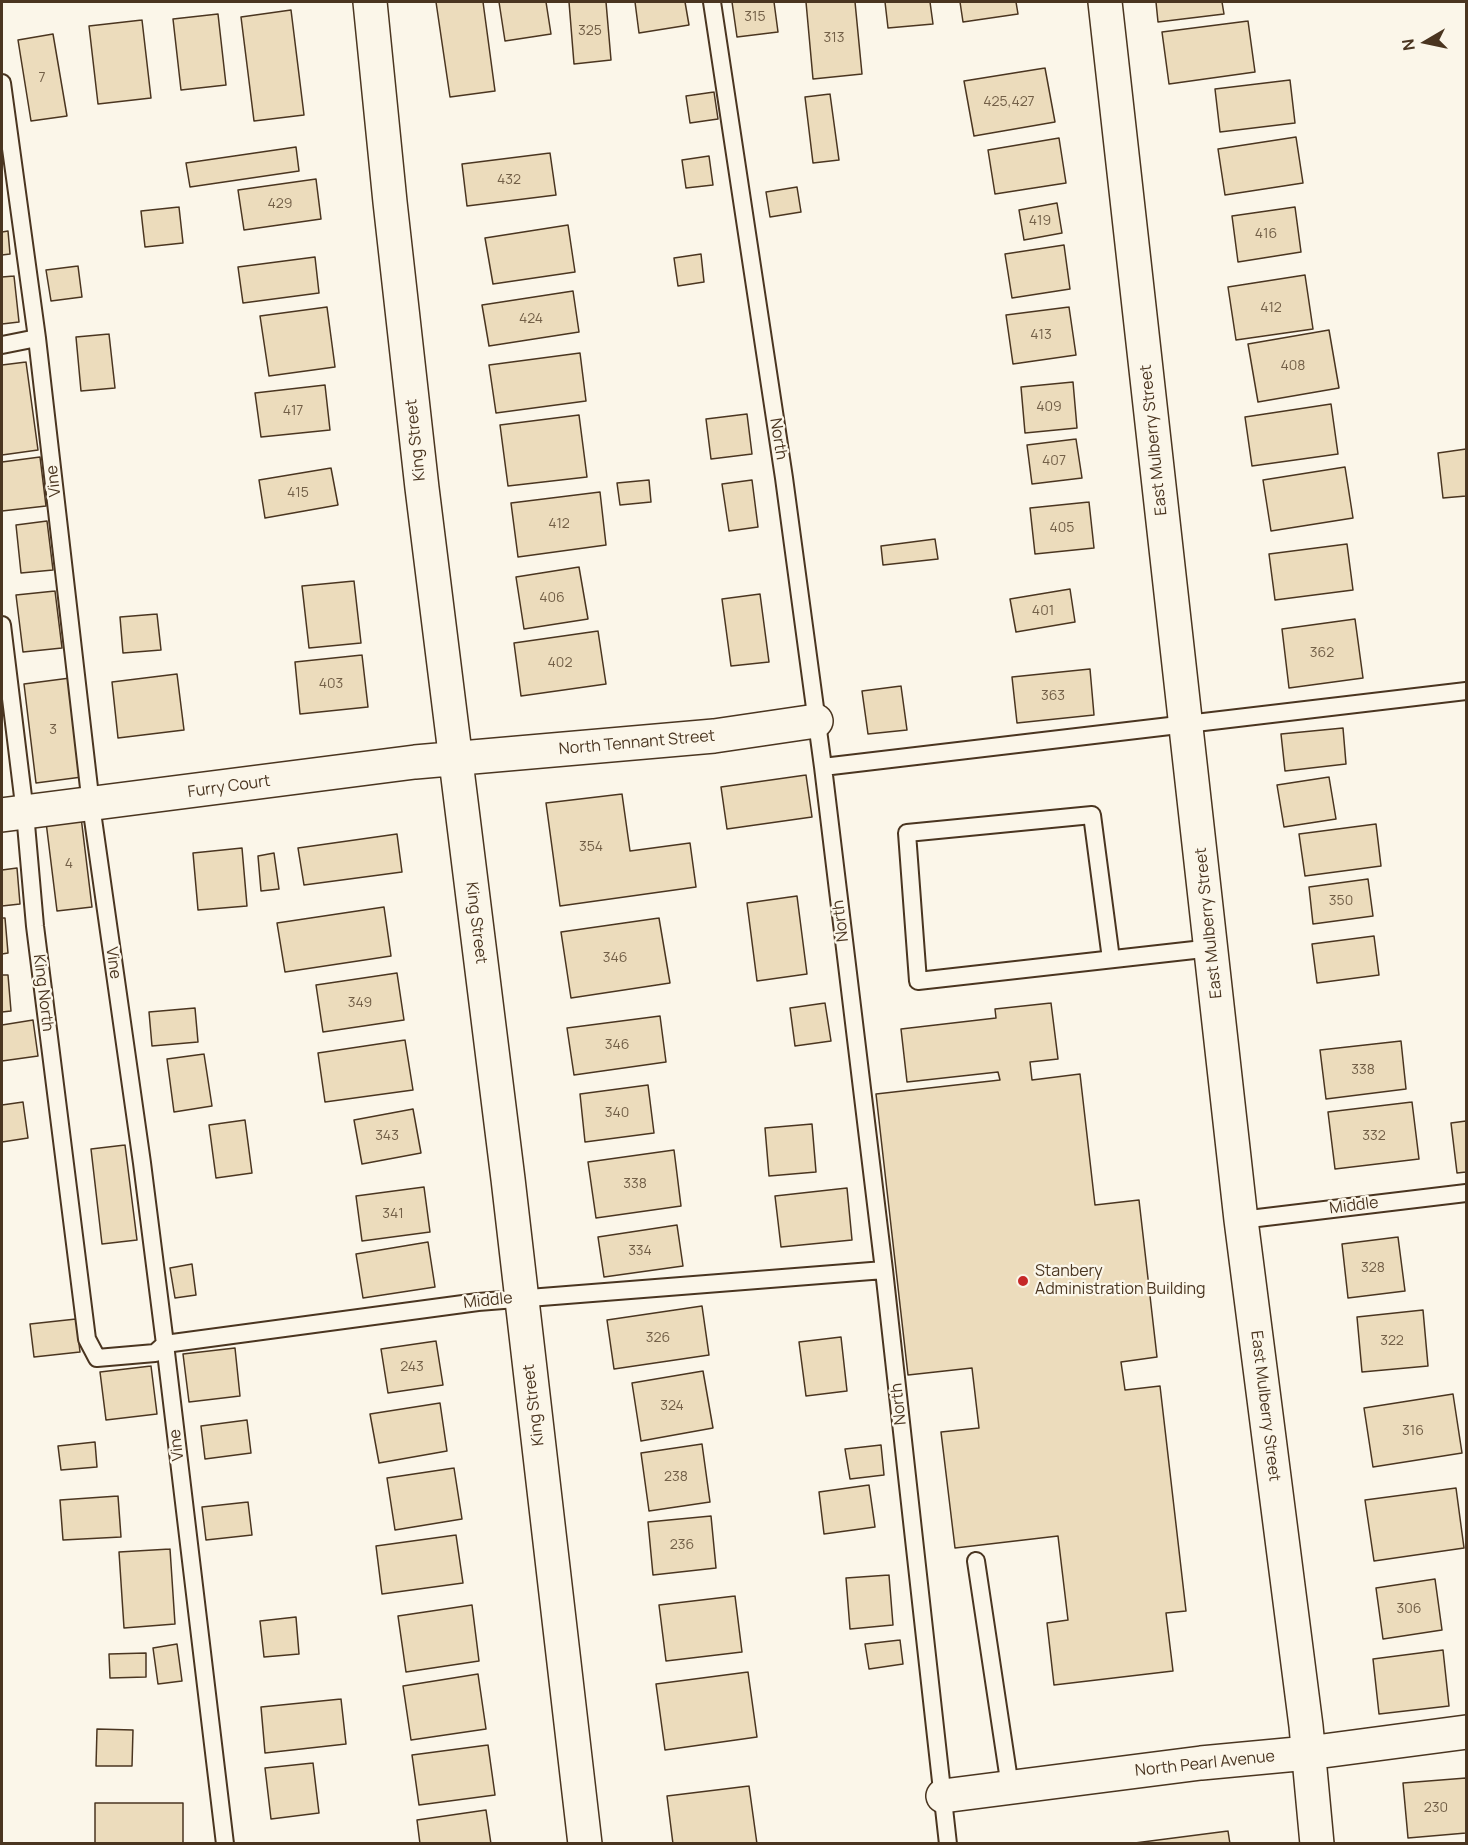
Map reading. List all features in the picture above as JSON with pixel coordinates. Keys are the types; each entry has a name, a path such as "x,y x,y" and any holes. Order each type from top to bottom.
{"street":[{"name":"King Street","path":"370,2 420,477 456,758 585,1844"},
{"name":"East Mulberry Street","path":"1105,2 1241,1220 1308,1753 1317,1844"},
{"name":"North Tennant Street","path":"456,758 714,736 816,721"},
{"name":"Furry Court","path":"13,814 456,758"},
{"name":"North Pearl Avenue","path":"943,1796 1010,1786 1201,1763 1308,1753 1467,1732"}],"lane":[{"name":"North","path":"712,2 784,478 823,767 884,1270 948,1844"},
{"name":"Vine","path":"2,83 37,338 91,805 142,1163 165,1344 225,1844"},
{"path":"2,345 37,338"},
{"name":"King North","path":"2,624 13,814 35,926 87,1339 97,1358"},
{"path":"823,767 1467,691"},
{"path":"1111,959 1092,815 907,833 918,981 1212,948"},
{"name":"Middle","path":"1241,1220 1467,1193"},
{"name":"Middle","path":"97,1358 155,1353 165,1344 478,1302 884,1270"},
{"path":"976,1561 1010,1786"}],"building":[{"path":"436,2 483,2 495,91 450,97"},
{"path":"499,2 546,2 551,34 505,41"},
{"path":"569,2 606,2 611,60 574,64"},
{"path":"635,2 685,2 689,25 639,33"},
{"path":"732,2 774,2 778,32 737,37"},
{"path":"806,2 855,2 862,74 813,79"},
{"path":"885,2 930,2 933,24 888,28"},
{"path":"960,2 1016,2 1018,14 963,22"},
{"path":"1156,2 1222,2 1224,14 1158,22"},
{"path":"291,10 304,115 254,121 241,17"},
{"path":"218,14 226,85 181,90 173,19"},
{"path":"142,20 151,98 98,104 89,26"},
{"path":"1248,21 1255,72 1169,84 1162,32"},
{"path":"53,34 67,116 31,121 18,40"},
{"path":"1045,68 1055,122 974,136 964,81"},
{"path":"1290,80 1295,123 1220,132 1215,89"},
{"path":"714,92 718,119 690,123 686,96"},
{"path":"830,94 839,160 813,163 805,97"},
{"path":"1296,137 1303,183 1225,195 1218,149"},
{"path":"1059,138 1066,183 995,194 988,150"},
{"path":"296,147 299,171 190,187 186,163"},
{"path":"550,153 556,195 467,206 462,164"},
{"path":"709,156 713,185 686,188 682,160"},
{"path":"316,179 321,219 244,230 238,190"},
{"path":"797,187 801,212 770,217 766,192"},
{"path":"1057,203 1062,233 1024,240 1019,210"},
{"path":"179,207 183,243 145,247 141,211"},
{"path":"1295,207 1301,252 1238,262 1232,216"},
{"path":"568,225 575,272 493,284 485,238"},
{"path":"8,231 10,254 2,255 2,232"},
{"path":"1064,245 1070,289 1012,298 1005,254"},
{"path":"701,254 704,282 678,286 674,258"},
{"path":"315,257 319,293 243,303 238,267"},
{"path":"78,266 82,297 51,301 46,270"},
{"path":"1305,275 1313,329 1236,340 1228,287"},
{"path":"14,276 19,322 2,324 2,277"},
{"path":"573,291 579,332 489,346 482,305"},
{"path":"327,307 335,367 269,376 260,316"},
{"path":"1069,307 1076,355 1013,364 1006,315"},
{"path":"1329,330 1339,388 1258,402 1248,344"},
{"path":"109,334 115,388 81,391 76,337"},
{"path":"580,353 586,401 496,413 489,365"},
{"path":"26,362 38,450 2,455 2,365"},
{"path":"1073,382 1077,428 1025,433 1021,387"},
{"path":"325,385 330,430 261,437 255,393"},
{"path":"1331,404 1338,454 1252,466 1245,417"},
{"path":"747,414 752,454 711,459 706,419"},
{"path":"579,415 587,477 508,486 500,425"},
{"path":"1076,439 1082,478 1032,484 1027,445"},
{"path":"1466,449 1466,496 1443,498 1438,453"},
{"path":"40,457 46,506 2,511 2,462"},
{"path":"1345,467 1353,518 1271,531 1263,480"},
{"path":"331,468 338,505 265,518 259,480"},
{"path":"649,480 651,502 620,505 617,483"},
{"path":"752,480 758,527 729,531 722,484"},
{"path":"600,492 606,545 518,557 511,503"},
{"path":"1089,502 1094,548 1035,554 1030,508"},
{"path":"47,521 53,570 21,573 16,525"},
{"path":"935,539 938,559 883,565 881,546"},
{"path":"1347,544 1353,590 1275,600 1269,554"},
{"path":"579,567 588,619 524,629 516,577"},
{"path":"354,581 361,643 309,648 302,586"},
{"path":"1070,589 1075,622 1016,632 1010,599"},
{"path":"55,591 62,648 23,652 16,595"},
{"path":"760,594 769,662 731,666 722,599"},
{"path":"157,614 161,650 123,653 120,617"},
{"path":"1355,619 1363,678 1289,688 1282,629"},
{"path":"598,631 606,684 521,696 514,643"},
{"path":"362,655 368,707 300,714 295,662"},
{"path":"1090,669 1094,715 1017,723 1012,677"},
{"path":"177,674 184,730 118,738 112,682"},
{"path":"70,678 82,777 36,783 24,684"},
{"path":"901,686 907,730 868,734 862,691"},
{"path":"1343,728 1346,764 1285,771 1281,734"},
{"path":"806,775 812,817 727,829 721,787"},
{"path":"1329,777 1336,819 1284,827 1277,785"},
{"path":"622,794 630,851 690,843 696,887 560,906 546,803"},
{"path":"81,817 92,907 57,911 46,822"},
{"path":"1376,824 1381,866 1305,876 1299,834"},
{"path":"397,834 402,872 304,885 298,848"},
{"path":"242,848 247,906 198,910 193,853"},
{"path":"274,853 279,889 261,891 258,856"},
{"path":"17,868 20,904 2,906 2,870"},
{"path":"1368,879 1373,916 1313,924 1309,887"},
{"path":"797,896 807,974 757,981 747,903"},
{"path":"384,907 391,956 285,972 277,923"},
{"path":"2,918 5,918 8,953 2,954"},
{"path":"659,918 670,983 571,998 561,932"},
{"path":"1374,936 1379,975 1317,983 1312,944"},
{"path":"397,973 404,1020 323,1032 316,985"},
{"path":"2,975 8,975 11,1011 2,1012"},
{"path":"825,1003 831,1041 795,1046 790,1008"},
{"name":"Stanbery Administration Building","path":"1051,1003 1058,1059 1030,1062 1032,1080 1080,1074 1095,1205 1139,1200 1157,1357 1121,1362 1125,1390 1160,1386 1186,1611 1166,1613 1173,1671 1054,1685 1047,1623 1068,1620 1058,1536 955,1548 941,1432 979,1428 972,1368 908,1375 876,1094 1000,1080 998,1072 907,1082 901,1029 996,1018 995,1009"},
{"path":"195,1008 198,1042 152,1046 149,1012"},
{"path":"660,1016 666,1062 574,1075 567,1028"},
{"path":"33,1020 38,1056 2,1061 2,1025"},
{"path":"405,1040 413,1090 325,1102 318,1053"},
{"path":"1401,1041 1406,1089 1326,1099 1320,1050"},
{"path":"204,1054 212,1106 174,1112 167,1059"},
{"path":"648,1085 654,1133 585,1142 580,1094"},
{"path":"23,1102 28,1138 2,1142 2,1105"},
{"path":"1412,1102 1419,1159 1335,1169 1328,1112"},
{"path":"413,1109 421,1153 362,1164 354,1120"},
{"path":"245,1120 252,1173 216,1178 209,1125"},
{"path":"1466,1121 1466,1172 1457,1173 1451,1123"},
{"path":"812,1124 816,1172 769,1176 765,1128"},
{"path":"125,1145 137,1240 102,1244 91,1149"},
{"path":"674,1150 681,1206 596,1218 588,1162"},
{"path":"424,1187 430,1232 362,1241 356,1196"},
{"path":"847,1188 852,1240 781,1247 775,1196"},
{"path":"677,1225 683,1266 604,1277 598,1237"},
{"path":"1398,1237 1405,1291 1348,1298 1342,1244"},
{"path":"428,1242 435,1287 363,1298 356,1254"},
{"path":"192,1264 196,1295 175,1298 170,1268"},
{"path":"702,1306 709,1355 614,1369 607,1320"},
{"path":"1423,1310 1428,1366 1362,1372 1357,1317"},
{"path":"76,1319 80,1352 34,1357 30,1324"},
{"path":"841,1337 847,1391 806,1396 799,1342"},
{"path":"436,1341 443,1385 388,1393 381,1349"},
{"path":"235,1348 240,1396 189,1402 183,1354"},
{"path":"151,1366 157,1414 106,1420 100,1372"},
{"path":"703,1371 713,1428 641,1441 632,1383"},
{"path":"1453,1394 1462,1453 1373,1467 1364,1408"},
{"path":"440,1403 447,1451 379,1463 370,1414"},
{"path":"247,1420 251,1453 205,1459 201,1426"},
{"path":"95,1442 97,1467 61,1470 58,1446"},
{"path":"702,1444 710,1502 649,1511 641,1453"},
{"path":"881,1445 884,1475 850,1479 845,1449"},
{"path":"454,1468 462,1519 395,1530 387,1478"},
{"path":"869,1485 875,1527 824,1534 819,1492"},
{"path":"1456,1488 1464,1548 1374,1561 1365,1500"},
{"path":"118,1496 121,1537 63,1540 60,1500"},
{"path":"248,1502 252,1535 206,1540 202,1507"},
{"path":"711,1516 716,1568 653,1575 648,1522"},
{"path":"456,1535 463,1583 382,1594 376,1546"},
{"path":"170,1549 175,1624 124,1628 119,1552"},
{"path":"889,1575 893,1625 850,1629 846,1578"},
{"path":"1435,1579 1442,1630 1383,1639 1376,1588"},
{"path":"735,1596 742,1652 666,1661 659,1605"},
{"path":"472,1605 479,1661 406,1672 398,1616"},
{"path":"296,1617 299,1654 264,1657 260,1621"},
{"path":"900,1640 903,1664 869,1669 865,1644"},
{"path":"177,1644 182,1681 158,1684 153,1648"},
{"path":"1443,1650 1449,1706 1379,1714 1373,1659"},
{"path":"146,1653 146,1677 110,1678 109,1654"},
{"path":"748,1672 757,1737 665,1750 656,1684"},
{"path":"478,1674 486,1729 411,1740 403,1686"},
{"path":"341,1699 346,1744 265,1753 261,1707"},
{"path":"97,1729 133,1730 132,1766 96,1766"},
{"path":"488,1745 495,1795 419,1805 412,1755"},
{"path":"313,1763 319,1813 271,1819 265,1768"},
{"path":"1466,1778 1466,1833 1408,1838 1403,1783"},
{"path":"749,1786 757,1844 673,1844 667,1796"},
{"path":"95,1803 183,1803 183,1844 95,1844"},
{"path":"486,1810 491,1844 420,1844 417,1820"},
{"path":"1228,1831 1230,1844 1127,1844"}],"place":[{"name":"Stanbery Administration Building","path":"1023,1281"}]}
